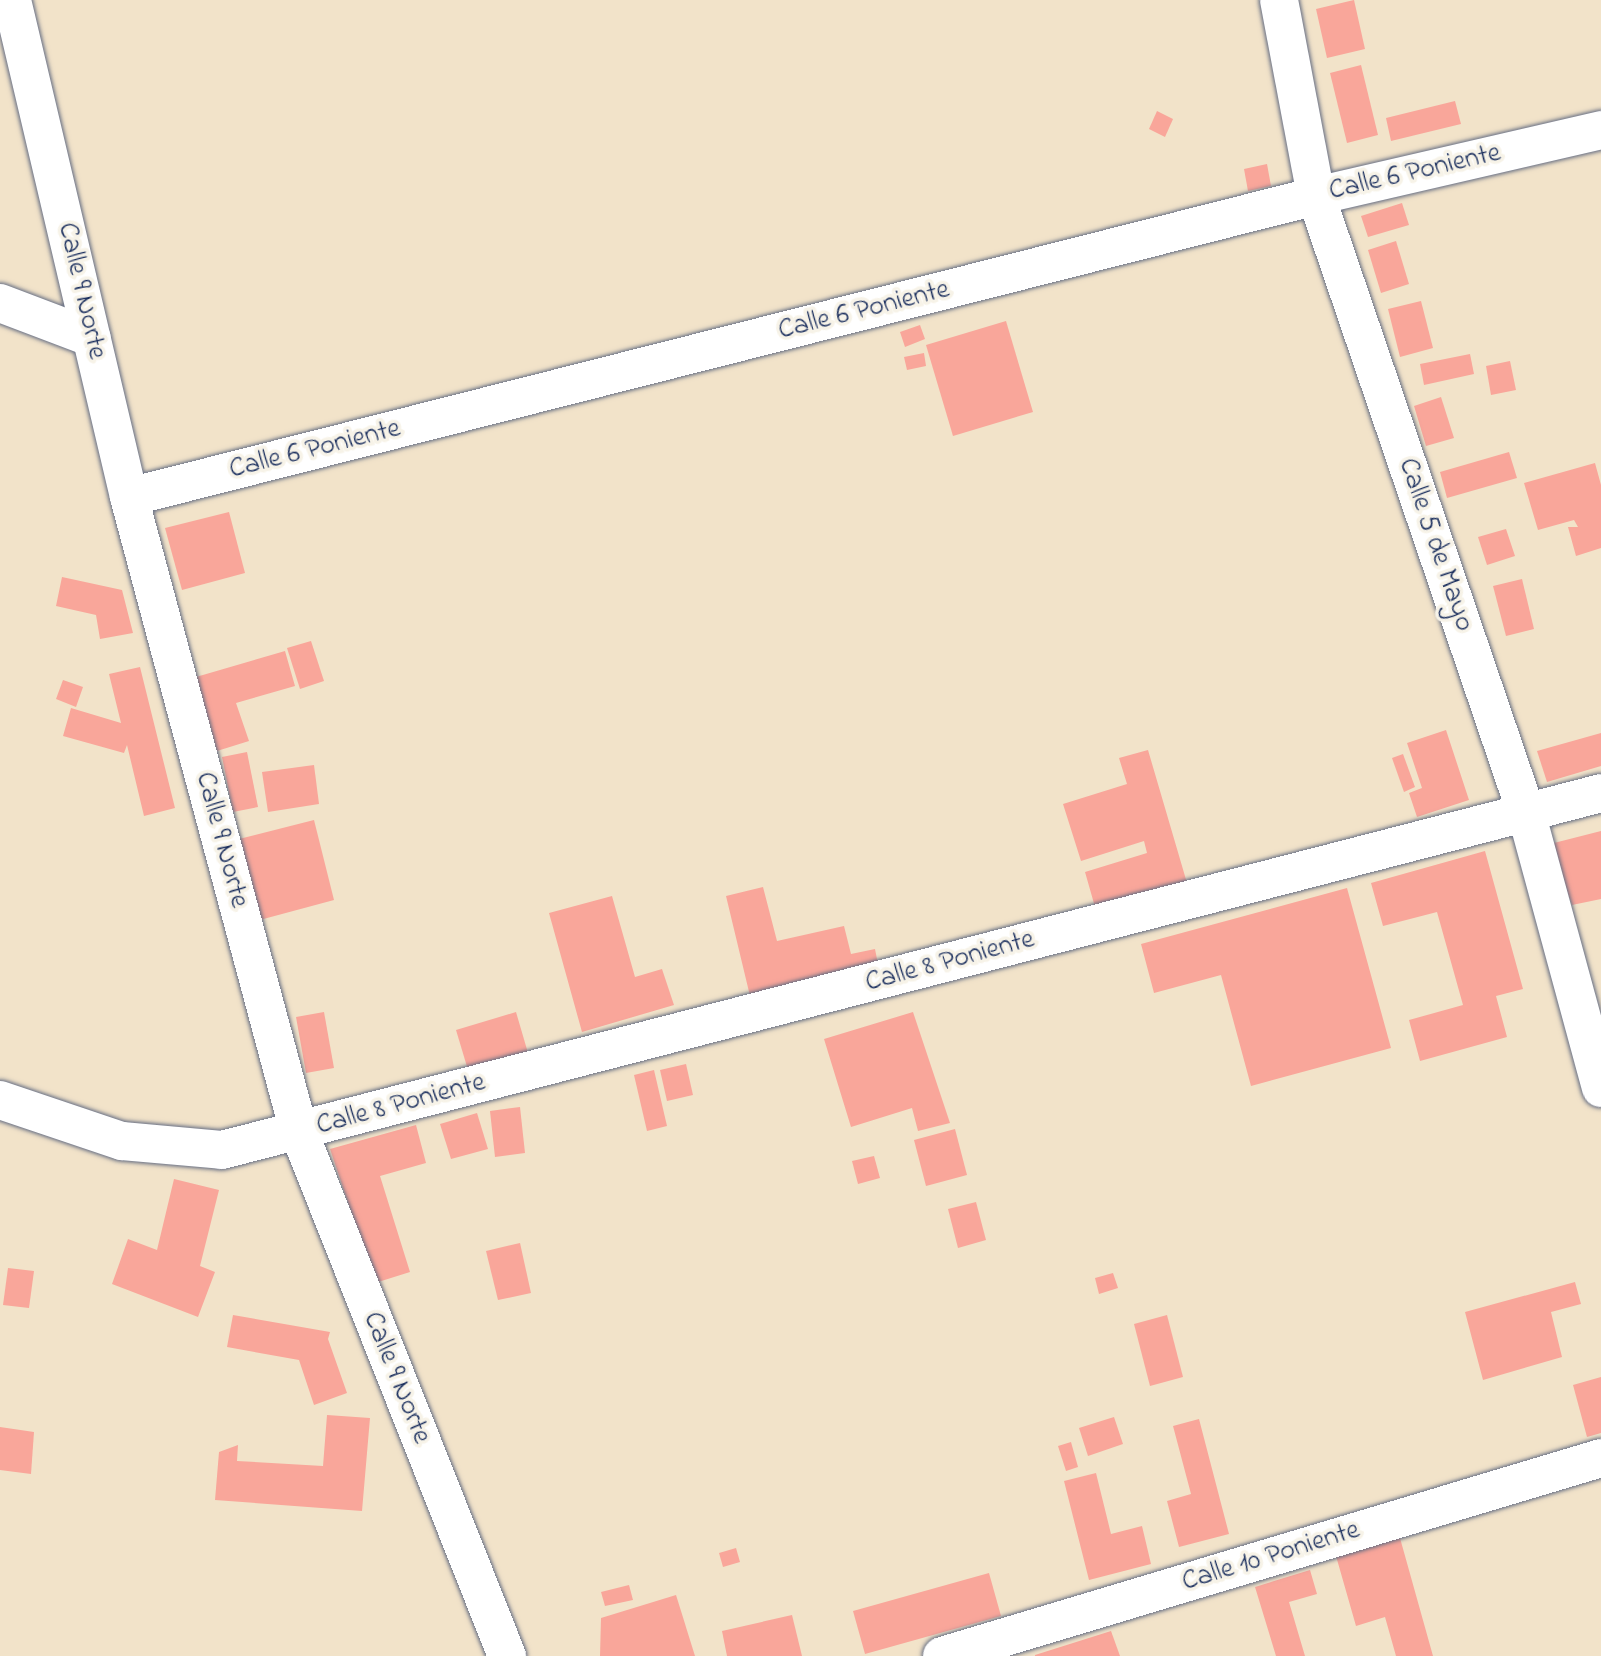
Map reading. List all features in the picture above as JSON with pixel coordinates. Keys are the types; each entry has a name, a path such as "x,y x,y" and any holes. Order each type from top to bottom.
{"street":[{"name":"Calle 9 Norte","path":"12,0 129,497 299,1132 507,1656"},
{"name":"Calle 5 de Mayo","path":"1279,0 1316,197 1527,812 1601,1088"},
{"name":"Calle 6 Poniente","path":"129,497 1316,197 1601,130"},
{"path":"0,303 92,338"},
{"name":"Calle 8 Poniente","path":"0,1100 122,1141 222,1150 1601,793"},
{"name":"Calle 10 Poniente","path":"942,1656 1601,1458"}],"building":[{"path":"1354,0 1365,49 1327,58 1316,9"},
{"path":"1361,65 1378,135 1347,143 1330,73"},
{"path":"1455,101 1461,124 1391,141 1386,118"},
{"path":"1157,111 1173,119 1165,137 1149,129"},
{"path":"1267,164 1271,186 1248,191 1244,169"},
{"path":"1402,203 1409,225 1368,237 1361,216"},
{"path":"1396,241 1409,284 1381,293 1368,250"},
{"path":"1421,301 1433,348 1400,357 1388,309"},
{"path":"1006,321 1033,412 953,436 926,345"},
{"path":"920,325 925,339 905,347 900,332"},
{"path":"924,353 926,366 907,370 904,357"},
{"path":"1470,354 1474,374 1424,385 1420,364"},
{"path":"1510,361 1516,390 1491,395 1486,366"},
{"path":"1441,397 1454,438 1426,446 1414,406"},
{"path":"1509,452 1517,478 1447,498 1440,472"},
{"path":"1595,463 1601,485 1601,548 1576,556 1568,527 1578,527 1574,520 1538,530 1524,483"},
{"path":"229,512 245,573 182,590 165,528"},
{"path":"1506,529 1515,556 1487,565 1478,537"},
{"path":"62,577 122,590 133,633 100,639 96,615 56,606"},
{"path":"1522,579 1534,629 1506,636 1493,586"},
{"path":"311,641 324,681 300,689 287,648"},
{"path":"285,651 295,686 236,703 249,741 217,751 196,677"},
{"path":"140,667 175,808 144,816 127,745 124,753 63,736 71,708 121,723 109,674"},
{"path":"63,680 83,687 76,707 56,699"},
{"path":"1446,730 1469,800 1417,817 1409,793 1422,788 1407,743"},
{"path":"1601,733 1601,766 1547,782 1537,751"},
{"path":"1148,750 1187,883 1095,907 1085,872 1147,853 1144,841 1081,861 1063,804 1127,784 1119,758"},
{"path":"247,752 258,807 233,812 222,757"},
{"path":"1403,754 1415,787 1404,792 1392,758"},
{"path":"314,765 319,804 268,812 262,772"},
{"path":"314,820 334,900 256,921 235,840"},
{"path":"1601,831 1601,899 1572,905 1550,844"},
{"path":"1485,851 1523,989 1496,996 1507,1037 1420,1061 1409,1020 1463,1005 1437,912 1383,926 1371,883"},
{"path":"763,887 777,941 844,926 851,954 875,949 878,964 750,996 726,896"},
{"path":"1347,888 1391,1048 1251,1086 1221,975 1154,993 1141,944"},
{"path":"612,896 635,977 662,969 674,1005 582,1032 549,913"},
{"path":"324,1012 334,1068 306,1073 296,1017"},
{"path":"516,1012 528,1053 468,1070 456,1030"},
{"path":"913,1012 950,1123 918,1131 912,1108 851,1127 824,1039"},
{"path":"686,1064 693,1095 667,1101 660,1070"},
{"path":"654,1070 667,1126 647,1131 634,1075"},
{"path":"520,1107 525,1153 495,1157 490,1111"},
{"path":"477,1113 488,1149 451,1159 440,1124"},
{"path":"416,1125 426,1163 380,1176 410,1272 375,1283 330,1149"},
{"path":"955,1129 967,1175 926,1186 914,1140"},
{"path":"874,1156 880,1178 858,1184 852,1161"},
{"path":"174,1179 219,1190 200,1266 215,1272 198,1317 112,1284 128,1239 157,1250"},
{"path":"976,1202 986,1240 958,1248 948,1209"},
{"path":"520,1243 531,1293 498,1300 486,1251"},
{"path":"8,1268 34,1271 29,1308 3,1305"},
{"path":"1113,1273 1118,1288 1099,1294 1095,1278"},
{"path":"1575,1282 1581,1304 1551,1312 1562,1357 1483,1380 1465,1312"},
{"path":"233,1315 330,1332 328,1339 347,1393 314,1405 299,1360 227,1347"},
{"path":"1167,1315 1183,1377 1150,1386 1134,1324"},
{"path":"1601,1377 1601,1433 1587,1437 1573,1385"},
{"path":"327,1415 370,1418 362,1511 215,1500 219,1452 238,1445 237,1461 323,1466"},
{"path":"1114,1417 1123,1444 1088,1456 1079,1428"},
{"path":"1199,1419 1229,1534 1179,1547 1167,1501 1191,1494 1173,1426"},
{"path":"0,1427 34,1432 31,1474 0,1470"},
{"path":"1071,1442 1078,1467 1066,1471 1058,1446"},
{"path":"1096,1473 1111,1534 1142,1526 1151,1564 1089,1580 1064,1481"},
{"path":"1400,1538 1433,1656 1396,1656 1385,1617 1356,1626 1336,1556"},
{"path":"736,1548 740,1562 723,1567 719,1553"},
{"path":"1310,1570 1317,1594 1289,1602 1305,1656 1276,1656 1255,1587"},
{"path":"989,1573 1001,1616 865,1654 853,1611"},
{"path":"629,1585 633,1600 605,1606 601,1592"},
{"path":"676,1595 695,1656 600,1656 601,1618"},
{"path":"792,1615 802,1656 727,1656 722,1631"},
{"path":"1111,1631 1120,1656 1035,1656 1035,1655"}]}
